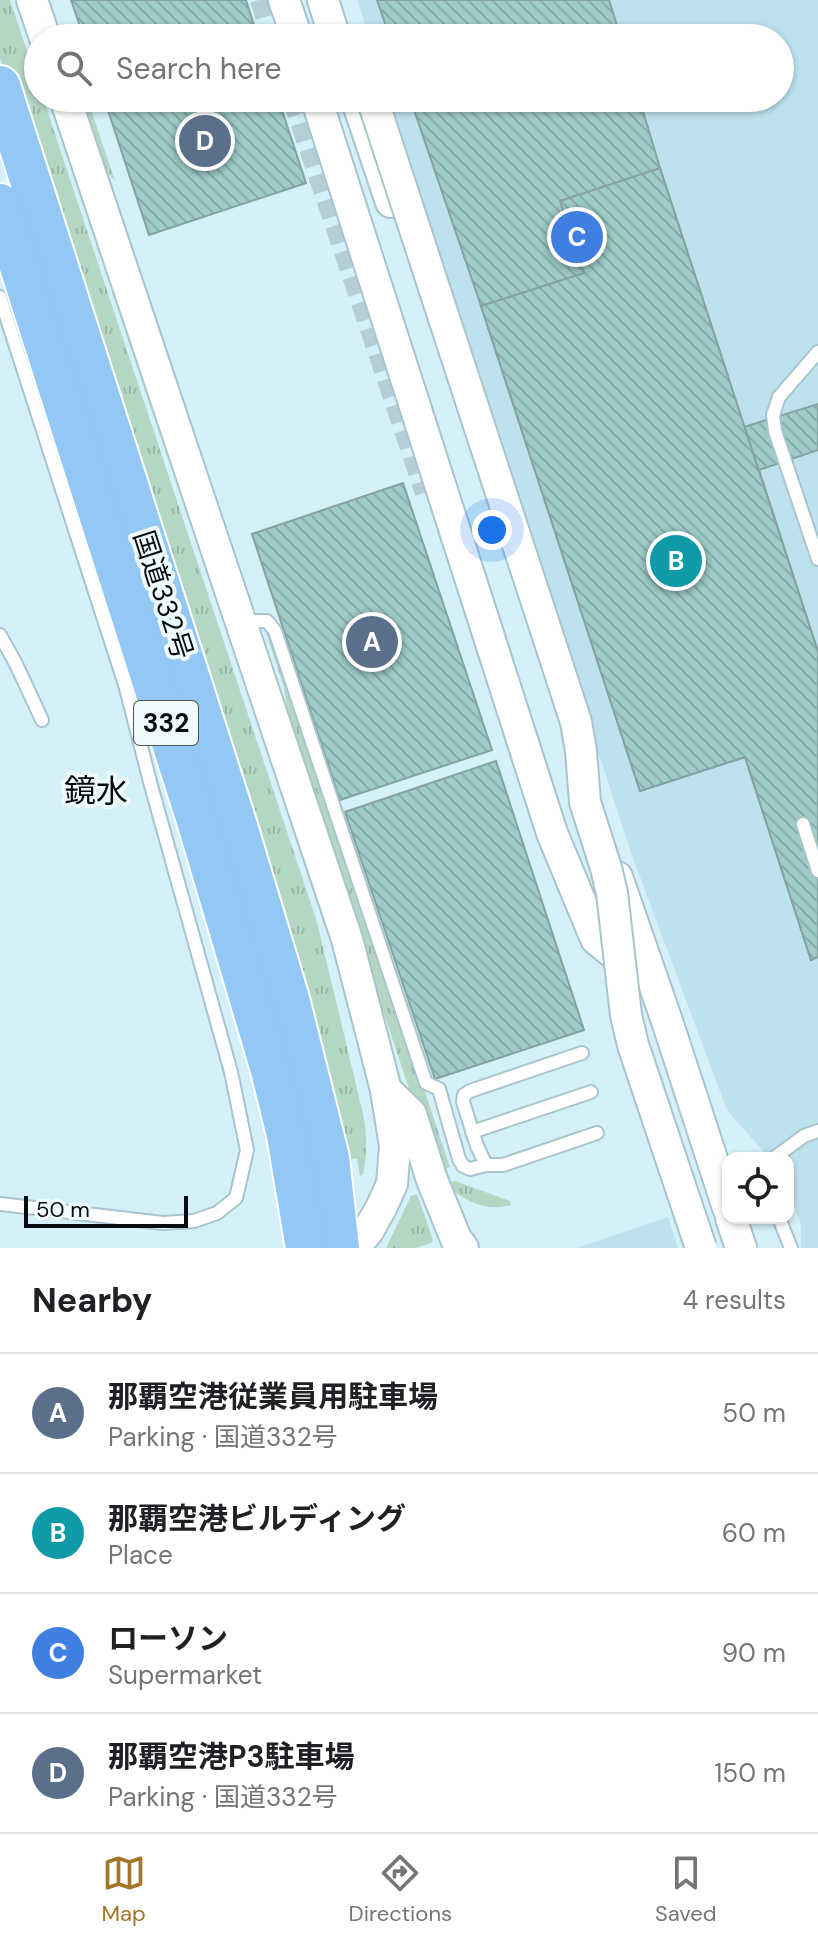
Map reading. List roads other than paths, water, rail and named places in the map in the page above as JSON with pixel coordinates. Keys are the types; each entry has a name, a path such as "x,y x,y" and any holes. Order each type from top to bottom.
{"highway":[{"name":"国道332号","path":"0,86 236,823 289,999 329,1158 339,1248"},
{"name":"国道332号","path":"0,204 199,827 271,1070 287,1135 306,1248"}],"street":[{"path":"32,0 40,24"},
{"path":"284,0 292,24"},
{"path":"323,0 331,24"},
{"path":"340,0 348,24"},
{"path":"70,112 347,939 386,1090 395,1146 392,1184 368,1231 354,1248"},
{"path":"320,112 552,833 596,939 654,987"},
{"path":"361,112 654,987 719,1156"},
{"path":"377,112 576,722 585,802 612,893 626,1015 633,1045 701,1248"},
{"path":"386,1090 411,1114 432,1180 456,1239 463,1248"},
{"path":"733,1224 741,1248"}],"lane":[{"path":"0,297 126,688 231,1072 247,1150 236,1198 217,1213 194,1221 163,1223 0,1204"},
{"path":"818,352 779,397 773,415 775,431 818,559"},
{"path":"241,621 267,621 275,631 426,1083 439,1089 463,1166 470,1169 503,1165 597,1133"},
{"path":"0,635 42,720"},
{"path":"803,824 818,871"},
{"path":"486,1165 472,1132 463,1102 464,1095 582,1053"},
{"path":"472,1132 591,1092"},
{"path":"782,1152 804,1136 818,1131"},
{"path":"781,1224 791,1248"}],"tunnel":[{"path":"259,0 267,24"},
{"path":"296,112 424,493"}],"place":[{"name":"那覇空港P3駐車場","path":"205,141"},
{"name":"ローソン","path":"577,237"},
{"name":"那覇空港ビルディング","path":"676,561"},
{"name":"那覇空港従業員用駐車場","path":"372,642"}],"district":[{"name":"鏡水","path":"96,791"}]}
